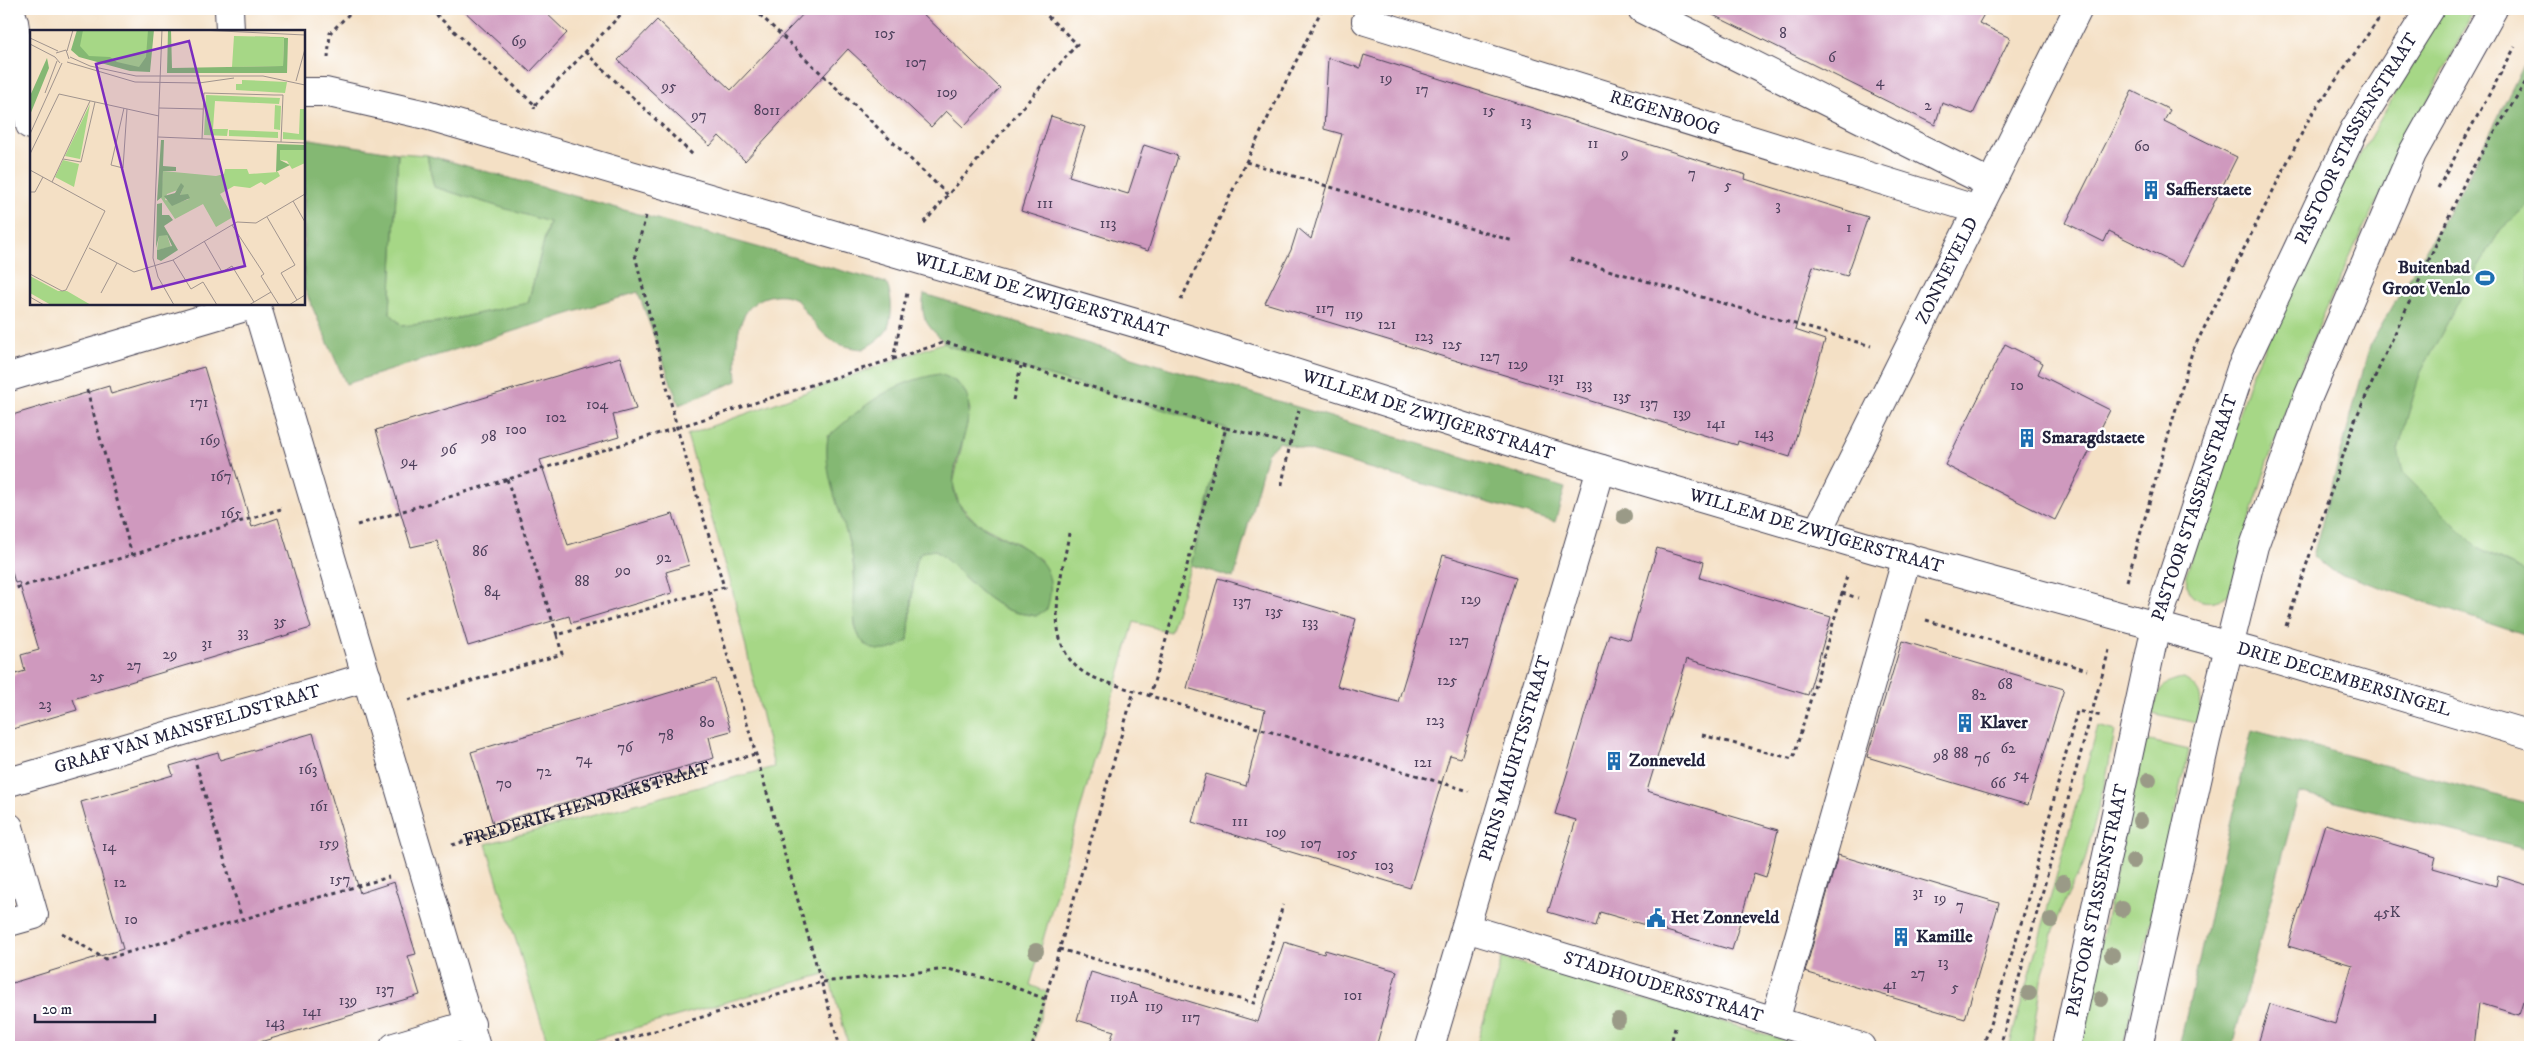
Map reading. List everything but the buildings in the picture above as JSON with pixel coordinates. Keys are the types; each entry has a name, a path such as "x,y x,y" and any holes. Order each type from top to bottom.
{"street":[{"path":"10,9 14,22 23,127"},
{"path":"229,9 230,30"},
{"name":"REGENBOOG","path":"1372,9 1366,21 1978,210"},
{"path":"1642,9 1991,184"},
{"name":"ZONNEVELD","path":"1817,532 2078,9"},
{"name":"PASTOOR STASSENSTRAAT","path":"2066,1047 2156,626 2241,369 2354,130 2430,9"},
{"path":"2138,1047 2228,645 2254,546 2308,397 2412,154 2493,9"},
{"name":"WILLEM DE ZWIJGERSTRAAT","path":"315,92 426,115 1166,332 1601,469 1817,532 2156,626"},
{"path":"9,377 252,305"},
{"path":"255,305 326,535 474,1036 394,1047"},
{"name":"PRINS MAURITSSTRAAT","path":"1430,1047 1601,469"},
{"path":"1775,1021 1906,557"},
{"name":"DRIE DECEMBERSINGEL","path":"2156,626 2228,645 2530,734"},
{"name":"GRAAF VAN MANSFELDSTRAAT","path":"9,782 367,677"},
{"path":"9,827 21,919"},
{"name":"STADHOUDERSSTRAAT","path":"1466,928 1862,1047"}],"path":[{"path":"315,92 330,33 354,9"},
{"path":"430,9 535,105"},
{"path":"524,144 535,105 626,9"},
{"path":"754,9 949,196 1077,44 1040,9"},
{"path":"1166,332 1246,162 1322,9"},
{"path":"2435,195 2517,42"},
{"path":"585,52 711,172 704,196"},
{"path":"2276,659 2355,420 2467,177 2530,75"},
{"path":"1246,162 1513,241"},
{"path":"557,635 724,587 677,428 636,255 656,182"},
{"path":"893,359 915,258"},
{"path":"1570,259 1905,356"},
{"path":"326,535 677,428 945,342 1226,428 1290,444 1281,489"},
{"path":"78,356 132,555"},
{"path":"1013,400 1021,366"},
{"path":"1150,696 1226,428"},
{"path":"377,710 562,654 506,479"},
{"path":"9,590 132,555 314,499"},
{"path":"1069,533 1056,616 1058,636 1068,654 1083,672 1150,696 1503,802"},
{"path":"709,591 840,1047"},
{"path":"1702,735 1793,759 1842,593 2087,670"},
{"path":"2000,1047 2092,714 2117,615"},
{"path":"1032,1047 1134,691"},
{"path":"1983,1047 2023,917 2077,711 2092,714"},
{"path":"186,730 242,919"},
{"name":"FREDERIK HENDRIKSTRAAT","path":"21,919 105,959 242,919 755,754"},
{"path":"1059,949 1254,1003 1283,905"},
{"path":"600,1047 822,982 948,969 1001,982 1045,999"}],"green space":[{"path":"2444,9 2474,9 2331,297 2279,430 2230,592 2220,599 2207,602 2194,598 2187,585 2187,572 2251,377 2327,212"},
{"path":"2530,52 2530,204 2501,229 2468,284 2420,374 2398,450 2403,473 2479,549 2530,574 2530,637 2332,571 2313,556 2370,345 2468,178"},
{"name":"Buitenbad Groot Venlo","path":"2530,102 2530,595 2405,556 2367,429"},
{"path":"305,138 398,153 390,313 402,326 439,322 528,303 549,222 434,187 427,155 886,283 890,295 891,317 887,330 876,341 863,349 844,346 825,335 798,302 789,296 769,296 757,301 743,319 739,331 736,356 737,381 679,405 638,292 346,384 305,290"},
{"path":"398,153 427,155 434,187 549,221 528,303 439,322 402,326 390,313"},
{"path":"924,294 1565,488 1555,522 1279,442 1267,453 1234,578 1191,565 1226,428 948,346 927,323 923,311"},
{"path":"945,342 948,346 1226,428 1191,565 1170,632 1134,622 1030,985 1047,992 1032,1047 849,1047 828,973 569,1047 549,1047 486,844 774,767 730,580 687,435","holes":["953,379 965,392 970,410 953,484 959,504 976,522 1018,544 1041,560 1036,616 1013,612 986,597 935,550 921,552 915,564 908,640 855,630 852,558 848,534 830,474 827,449 828,436"]},
{"path":"939,374 958,384 967,398 969,414 955,470 954,488 959,504 971,518 987,529 1021,546 1036,556 1046,569 1050,586 1047,609 1036,616 1006,609 986,597 935,550 921,552 915,564 908,640 892,649 874,649 863,642 858,635 854,618 854,568 847,535 828,470 828,437 854,414 879,396 906,383"},
{"path":"2184,679 2191,683 2199,693 2201,703 2197,723 2152,713 2161,689 2170,682"},
{"path":"2098,726 2115,731 2107,774 2085,860 2057,918 2043,974 2032,1047 2009,1047"},
{"path":"2252,730 2530,804 2530,850 2299,793 2232,1047 2179,1047"},
{"path":"2146,740 2189,750 2123,1047 2080,1047 2082,1026"},
{"path":"1502,958 1809,1047 1476,1047"}],"place":[{"name":"Saffierstaete","path":"2151,190"},
{"name":"Buitenbad Groot Venlo","path":"2485,278"},
{"name":"Smaragdstaete","path":"2027,438"},
{"name":"Klaver","path":"1965,723"},
{"name":"Zonneveld","path":"1614,761"},
{"name":"Het Zonneveld","path":"1656,918"},
{"name":"Kamille","path":"1901,937"}]}
